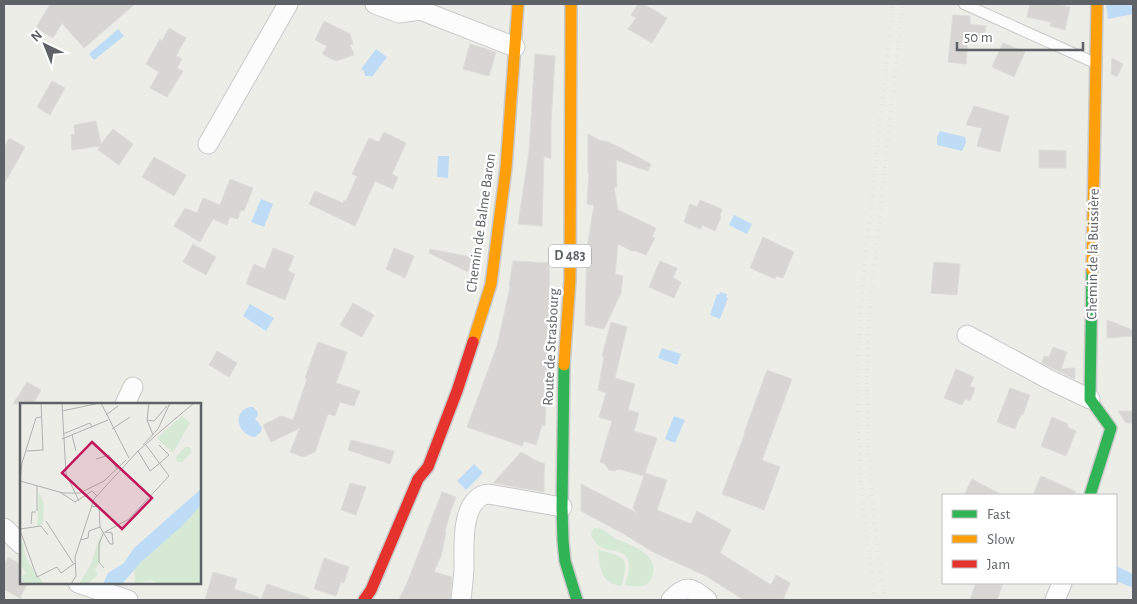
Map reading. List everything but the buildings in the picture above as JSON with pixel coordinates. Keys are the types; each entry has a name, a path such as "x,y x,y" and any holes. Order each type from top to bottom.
{"street":[{"path":"208,144 288,4"},
{"path":"375,4 398,13 420,10 515,47"},
{"name":"Chemin de Balme Baron","path":"364,600 371,590 418,479 428,467 457,391 490,284 506,168 518,4"},
{"name":"Route de Strasbourg","path":"571,4 570,280 564,361 562,507 565,561 577,600"},
{"name":"Chemin de la Buissière","path":"1090,399 1097,4"},
{"path":"967,335 1050,380 1090,399 1111,428 1090,494"},
{"path":"428,467 432,482"},
{"path":"461,600 466,520 471,506 477,498 484,494 494,495 562,507"},
{"path":"4,528 20,543"},
{"path":"81,584 128,600"},
{"path":"1055,600 1062,584"},
{"path":"672,600 685,589 694,590 707,600"}],"lane":[{"path":"964,4 1096,64"}],"green space":[{"path":"594,528 603,530 649,557 653,564 651,580 645,585 640,586 625,585 629,568 626,557 624,554 598,545 591,535"},
{"path":"598,549 616,555 623,560 625,569 622,586 609,582 602,574"}],"water":[{"path":"1106,4 1133,4 1133,14 1108,19"},
{"path":"118,29 124,36 94,60 89,54"},
{"path":"376,49 387,57 372,77 365,76 364,71 361,69"},
{"path":"940,131 965,137 966,143 962,151 937,145 937,137"},
{"path":"438,156 449,156 448,178 437,177"},
{"path":"261,199 273,204 264,227 251,222"},
{"path":"734,215 752,224 747,234 729,225"},
{"path":"720,292 727,294 726,298 728,298 720,319 710,315 717,294 719,295"},
{"path":"250,304 274,318 266,331 243,316"},
{"path":"662,348 681,354 677,365 658,358"},
{"path":"250,407 257,411 258,415 255,419 262,428 261,432 255,437 244,432 239,423 240,414"},
{"path":"674,416 685,420 675,443 665,439"},
{"path":"474,464 483,473 466,490 457,481"},
{"path":"1117,566 1133,574 1133,587 1117,581"}],"railway":[{"path":"876,600 867,542 861,483 858,425 858,366 865,267 893,4"},
{"path":"886,600 877,542 871,483 867,366 872,288 903,4"}],"traffic: fast":[{"path":"1090,494 1111,428 1090,399 1092,271"},
{"path":"564,365 563,541 565,561 577,600"}],"traffic: slow":[{"path":"473,342 491,284 506,168 518,4"},
{"path":"564,365 570,280 571,4"},
{"path":"1092,271 1097,4"}],"traffic: jam":[{"path":"364,600 371,590 418,479 428,467 457,391 473,342"}]}
